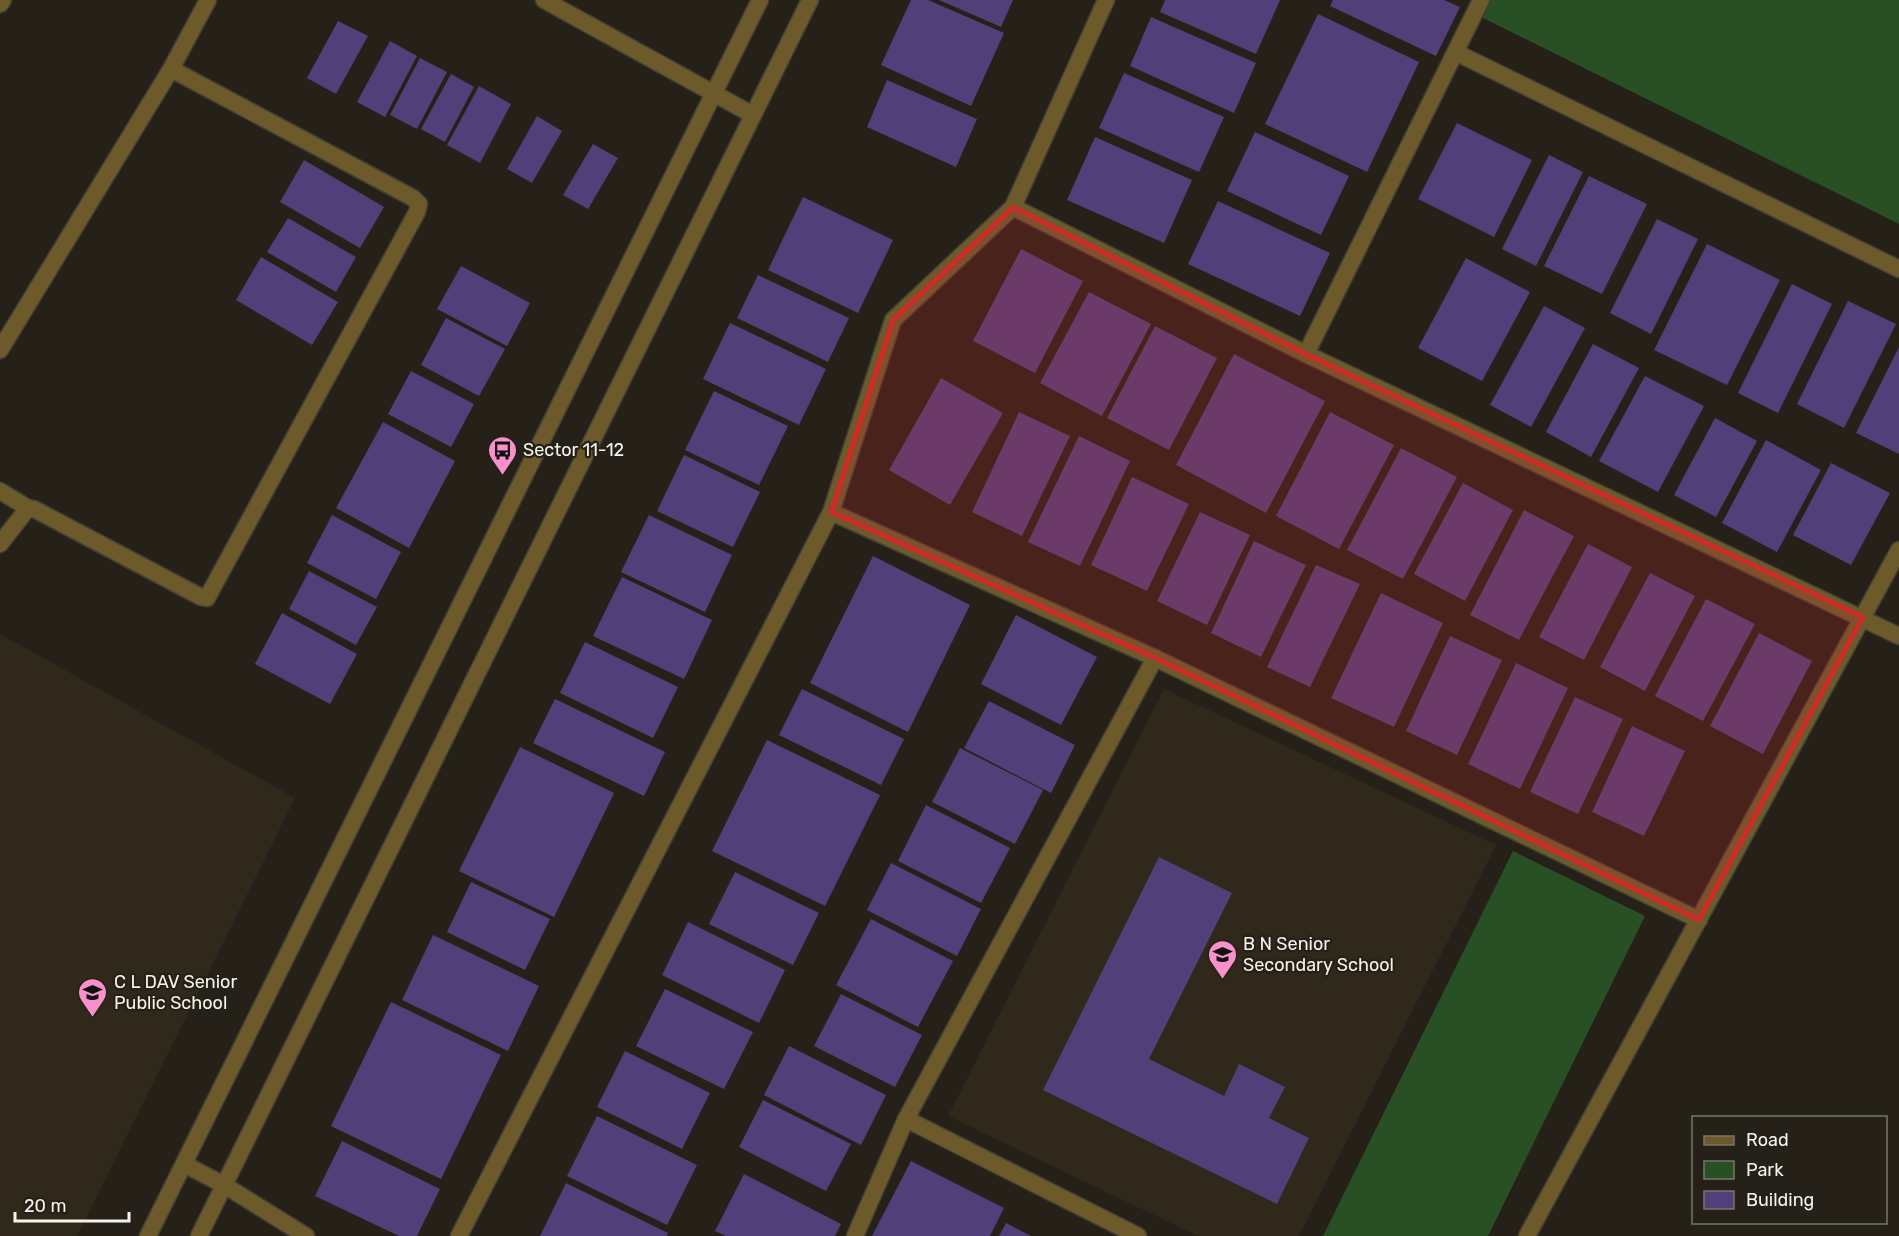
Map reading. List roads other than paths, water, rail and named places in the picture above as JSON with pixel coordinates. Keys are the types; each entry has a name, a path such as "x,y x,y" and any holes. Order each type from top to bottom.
{"street":[{"path":"0,4 3,0"},
{"path":"0,350 171,69 208,0"},
{"path":"544,0 753,115"},
{"path":"148,1236 760,0"},
{"path":"199,1236 810,0"},
{"path":"459,1236 831,512 893,320 1013,207 1106,0"},
{"path":"1306,354 1481,0"},
{"path":"1456,53 1899,269"},
{"path":"0,491 28,508 34,509 201,597 207,598 417,212 419,204 413,198 171,69"},
{"path":"1013,207 1306,354 1899,636"},
{"path":"0,544 28,508"},
{"path":"831,512 1155,658 1699,920"},
{"path":"1527,1236 1899,550"},
{"path":"855,1236 906,1119 1155,658"},
{"path":"906,1119 1138,1236"},
{"path":"183,1164 224,1185 306,1236"}],"place":[{"name":"Sector 11-12","path":"502,476"},
{"name":"B N Senior Secondary School","path":"1222,980"},
{"name":"C L DAV Senior Public School","path":"93,1018"}]}
